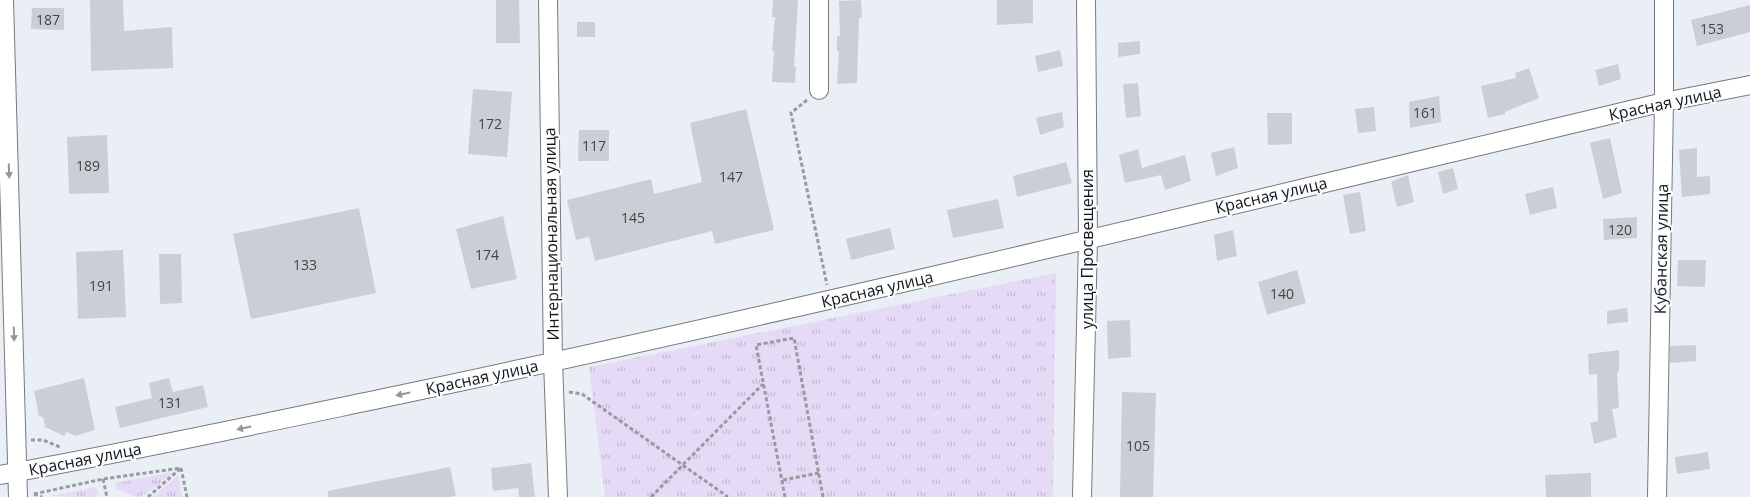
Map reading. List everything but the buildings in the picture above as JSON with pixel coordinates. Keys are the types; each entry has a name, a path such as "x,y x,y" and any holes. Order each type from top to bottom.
{"street":[{"name":"Интернациональная улица","path":"548,0 553,362 558,497"},
{"path":"819,0 819,90"},
{"name":"улица Просвещения","path":"1082,497 1088,239 1086,0"},
{"name":"Кубанская улица","path":"1657,497 1664,0"},
{"path":"3,7 6,281 18,497"},
{"name":"Красная улица","path":"0,475 190,440 553,362 830,300 1664,102 1750,85"}],"path":[{"path":"819,90 791,114 830,300"},
{"path":"785,497 756,345 794,338 823,497"},
{"path":"650,497 763,384"},
{"path":"555,390 582,394 728,497"},
{"path":"42,497 34,494 103,479 181,468"},
{"path":"148,497 181,468"},
{"path":"181,468 187,497"},
{"path":"782,480 819,473"},
{"path":"103,479 107,497"}],"green space":[{"path":"1056,273 1053,497 605,497 589,367"},
{"path":"174,472 151,491 137,497 117,490 115,483"},
{"path":"178,475 182,497 153,497"},
{"path":"96,487 98,494 93,497 51,496"}]}
